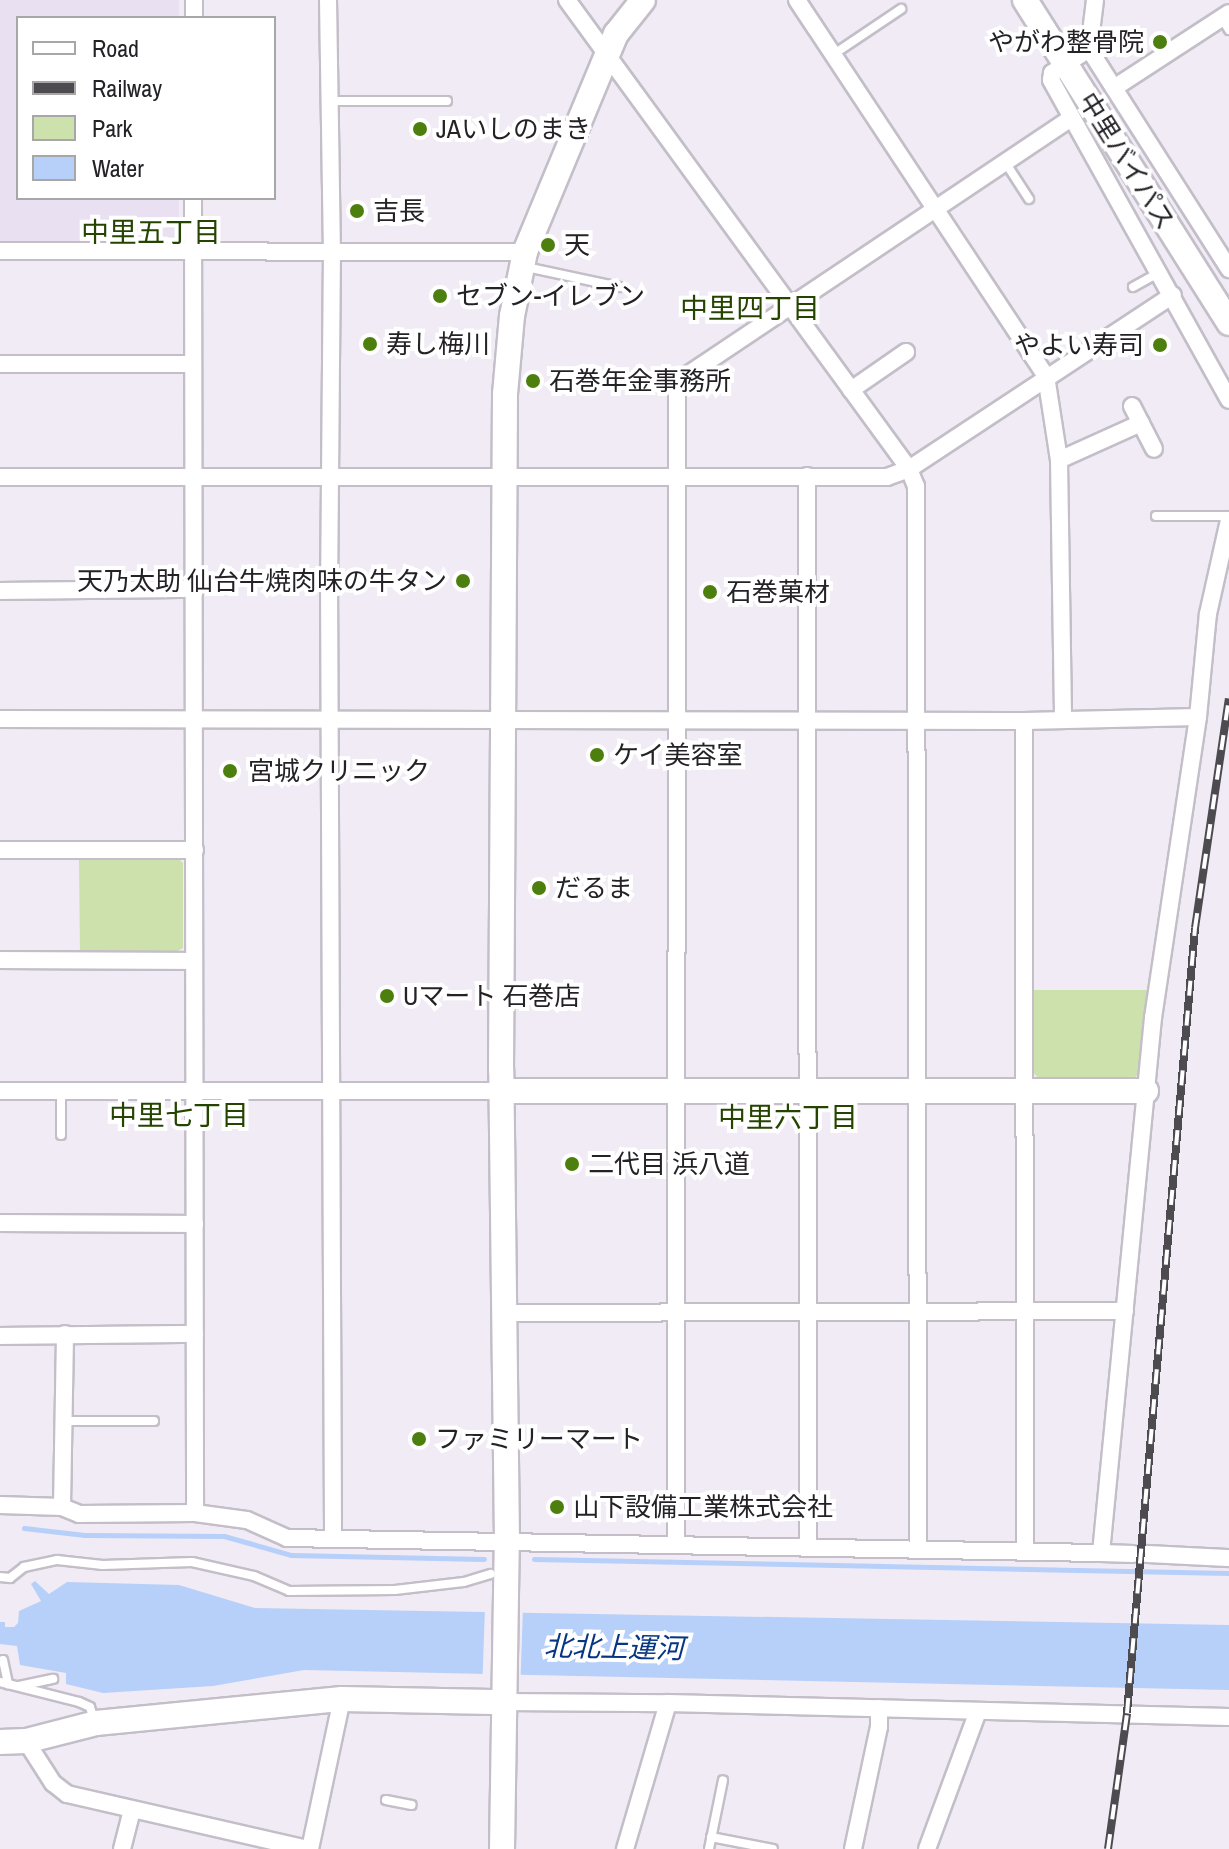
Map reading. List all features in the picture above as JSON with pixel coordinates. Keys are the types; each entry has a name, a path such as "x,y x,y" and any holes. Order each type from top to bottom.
{"street":[{"path":"328,0 332,250 333,1537"},
{"path":"567,0 909,469 916,486 918,1548"},
{"path":"502,1849 505,1693 499,1583 507,1541 502,1091 505,394 512,316 524,259 616,34 643,0"},
{"path":"797,0 1046,376 1059,460 1063,719"},
{"name":"中里バイパス","path":"1025,0 1229,323"},
{"path":"1095,0 1089,49 1229,269"},
{"path":"1114,88 1227,20"},
{"path":"1089,49 1052,73 1051,80 1229,400"},
{"path":"676,1544 677,382 789,304 1070,119"},
{"path":"193,200 195,1513"},
{"path":"0,251 332,250 524,259"},
{"path":"0,477 887,477 909,469 1173,295"},
{"path":"851,390 906,352"},
{"path":"0,364 193,364"},
{"path":"1132,406 1154,449"},
{"path":"1059,460 1141,423"},
{"path":"807,476 808,1547"},
{"path":"1101,1553 1146,1091 1181,815 1198,717 1208,614 1229,518"},
{"path":"0,591 195,589"},
{"path":"0,719 1024,721 1198,717"},
{"path":"1024,721 1025,1551"},
{"path":"0,850 195,850"},
{"path":"0,960 192,961"},
{"path":"0,1091 1146,1091"},
{"path":"0,1223 195,1224"},
{"path":"505,1313 1125,1311"},
{"path":"62,1507 65,1334"},
{"path":"0,1336 195,1334"},
{"path":"0,1505 62,1507 79,1514 195,1513 247,1520 287,1538 918,1548 1229,1558"},
{"path":"9,1740 96,1723 342,1699 505,1693 668,1703 1229,1717"},
{"path":"9,1740 67,1794 256,1844 309,1849 342,1699"},
{"path":"625,1849 668,1703"},
{"path":"853,1849 879,1727 879,1708"},
{"path":"927,1849 978,1711"},
{"path":"122,1849 132,1810"}],"lane":[{"path":"834,54 901,9"},
{"path":"328,101 447,101"},
{"path":"1005,162 1029,199"},
{"path":"524,259 619,287"},
{"path":"1133,287 1160,272"},
{"path":"1156,516 1229,518"},
{"path":"61,1091 61,1135"},
{"path":"64,1421 154,1421"},
{"path":"0,1577 10,1578 24,1567 57,1560 115,1565 192,1562 254,1576 289,1591 395,1590 464,1582 499,1583"},
{"path":"3,1660 4,1683 79,1702 90,1707 96,1723"},
{"path":"19,1686 53,1679"},
{"path":"709,1849 723,1780"},
{"path":"386,1800 412,1805"},
{"path":"711,1837 773,1849"}],"shaded area":[{"path":"0,0 179,0 179,16 16,16 16,200 179,200 179,237 173,242 0,243"}],"green space":[{"path":"177,857 183,863 183,948 176,952 80,954 79,858"},
{"path":"1032,990 1147,990 1143,1072 1135,1077 1039,1079 1032,1071"}],"water":[{"name":"北北上運河","path":"35,1581 49,1594 67,1582 179,1585 255,1608 1229,1625 1229,1690 304,1670 213,1686 103,1693 66,1684 66,1673 20,1665 17,1646 0,1644 0,1622 5,1622 5,1627 14,1627 18,1623 19,1611 41,1601 31,1584"}],"pier":[{"path":"485,1607 523,1608 520,1679 483,1678"}],"waterway":[{"path":"24,1528 85,1535 224,1536 291,1555 484,1559"},
{"path":"534,1559 1229,1573"}],"railway":[{"path":"1108,1849 1127,1713 1195,928 1229,699"}],"place":[{"name":"やがわ整骨院","path":"1160,42"},
{"name":"JAいしのまき","path":"420,129"},
{"name":"吉長","path":"357,211"},
{"name":"天","path":"548,245"},
{"name":"セブン-イレブン","path":"440,296"},
{"name":"寿し梅川","path":"370,344"},
{"name":"やよい寿司","path":"1160,345"},
{"name":"石巻年金事務所","path":"533,381"},
{"name":"天乃太助 仙台牛焼肉味の牛タン","path":"463,581"},
{"name":"石巻菓材","path":"710,592"},
{"name":"ケイ美容室","path":"597,755"},
{"name":"宮城クリニック","path":"230,771"},
{"name":"だるま","path":"539,888"},
{"name":"Uマート 石巻店","path":"387,996"},
{"name":"二代目 浜八道","path":"572,1164"},
{"name":"ファミリーマート","path":"419,1439"},
{"name":"山下設備工業株式会社","path":"557,1507"}],"district":[{"name":"中里五丁目","path":"151,232"},
{"name":"中里四丁目","path":"750,308"},
{"name":"中里七丁目","path":"179,1115"},
{"name":"中里六丁目","path":"788,1117"}]}
